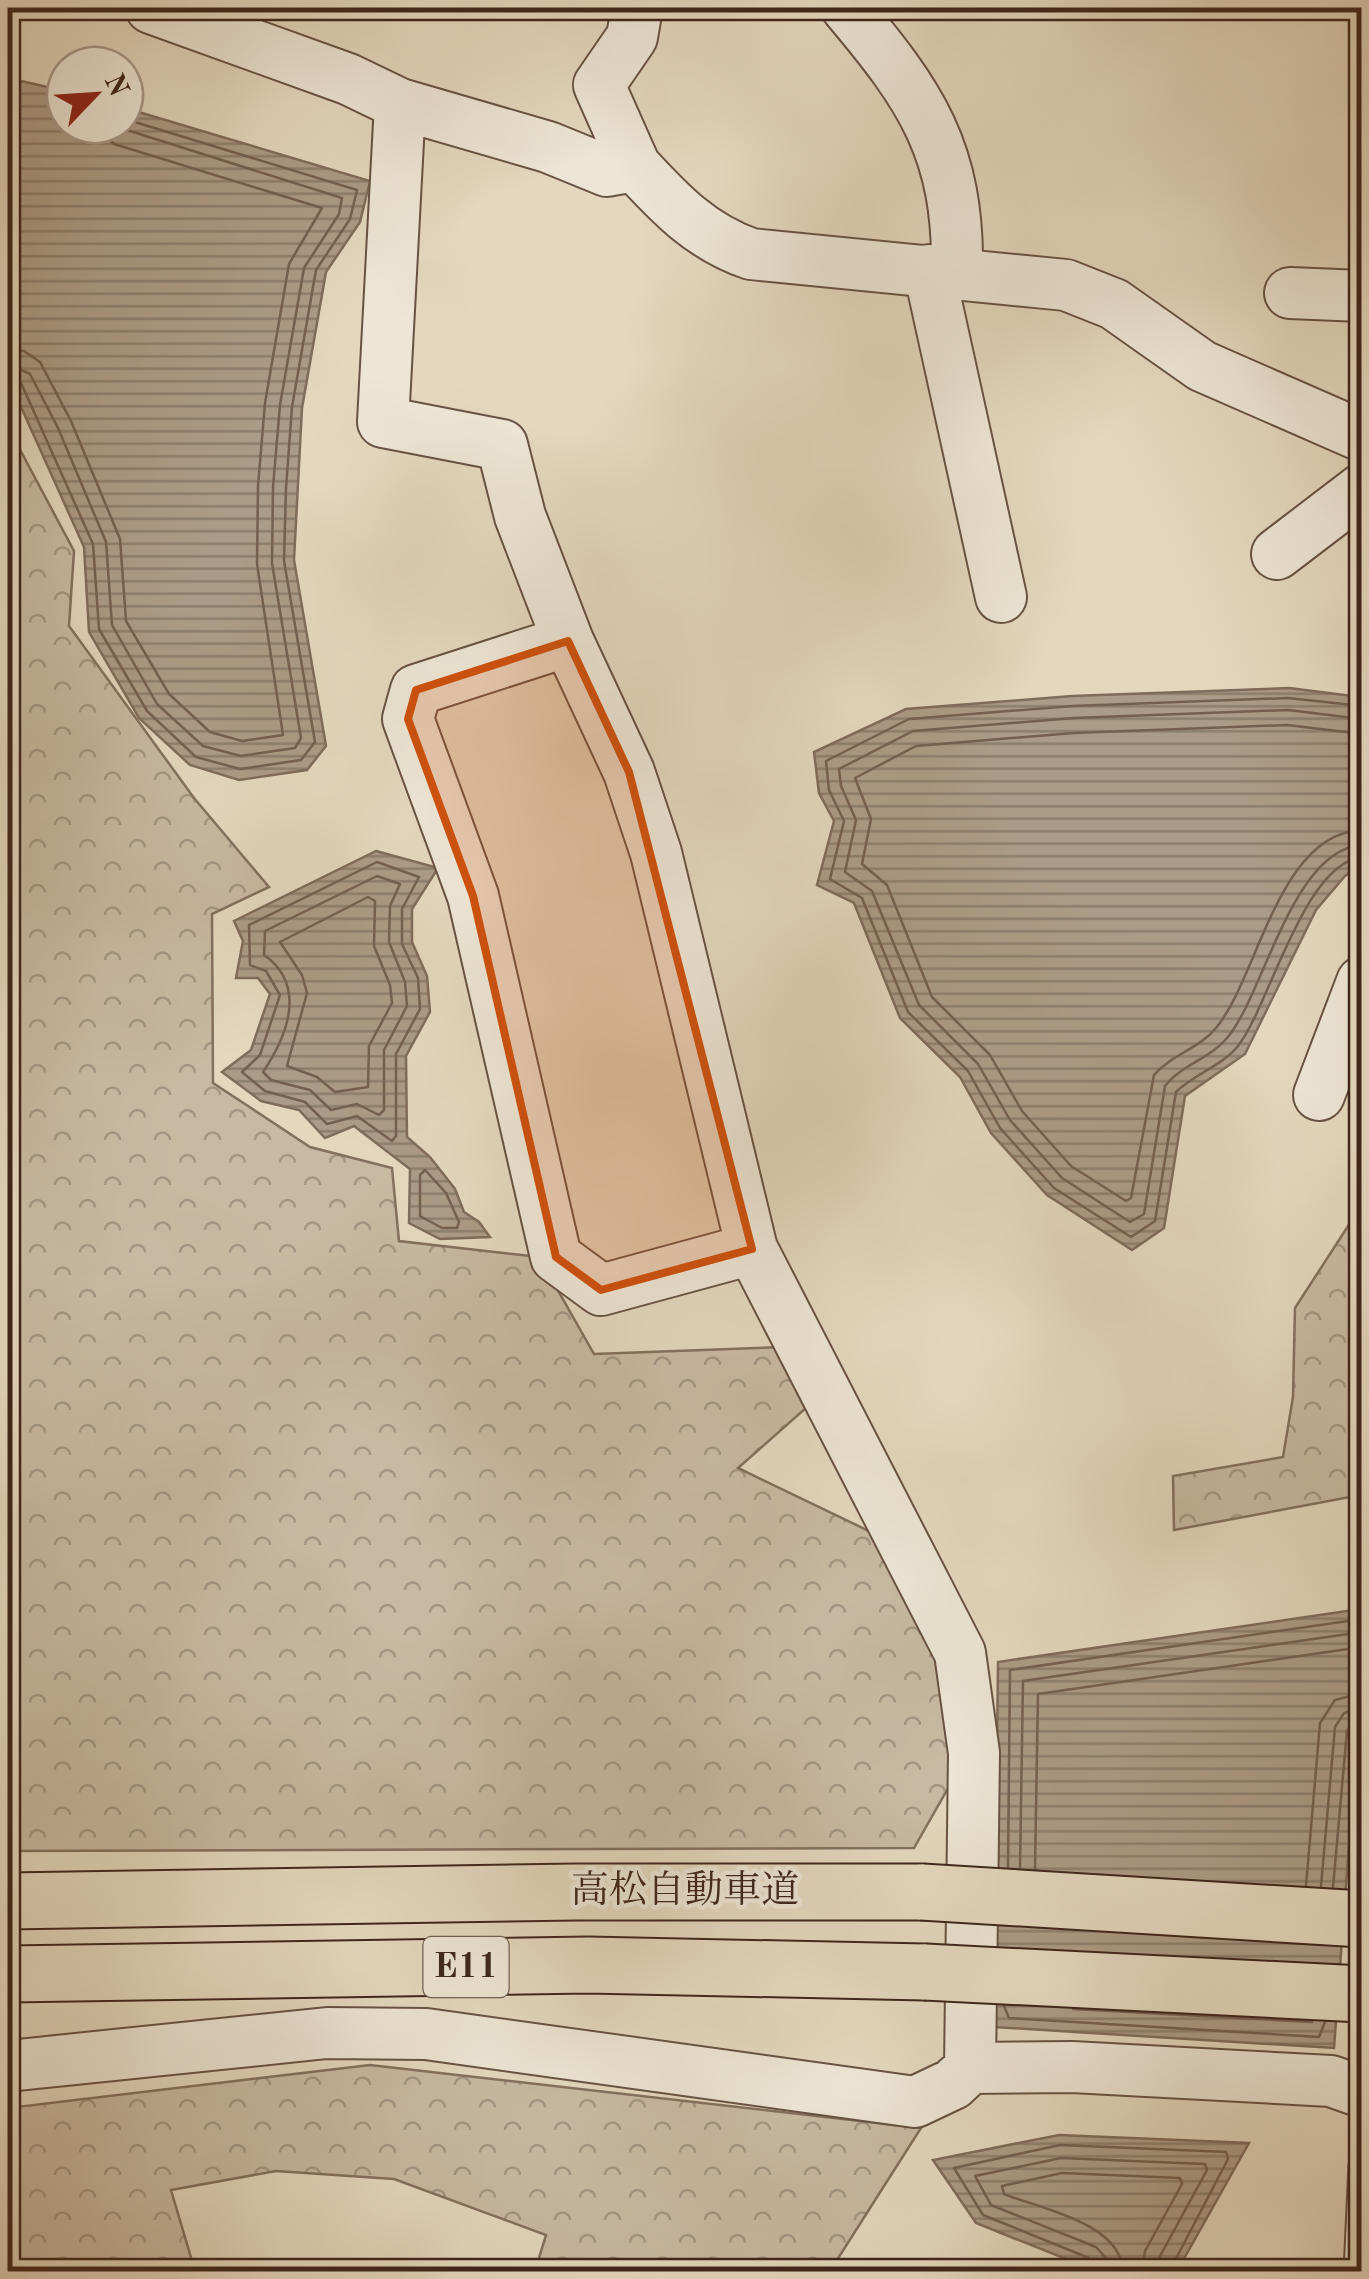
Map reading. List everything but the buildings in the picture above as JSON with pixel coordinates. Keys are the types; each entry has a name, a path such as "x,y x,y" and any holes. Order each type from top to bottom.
{"highway":[{"name":"高松自動車道","path":"8,1901 576,1892 922,1892 1362,1919"},
{"name":"高松自動車道","path":"8,1974 588,1965 925,1972 1362,1994"}],"street":[{"path":"151,8 348,79 400,104 548,147 607,171 635,166"},
{"path":"637,8 632,36 599,84 635,166 680,214 736,249 751,254 1066,285 1114,304 1202,366 1362,436"},
{"path":"847,8 904,75 933,126 958,215 943,271 1001,596"},
{"path":"400,104 382,422 502,445 520,516 568,641 629,772 656,853 752,1249 960,1653 974,1753 970,2068"},
{"path":"1290,293 1362,296"},
{"path":"1277,554 1362,489"},
{"path":"568,641 416,690 408,719 473,896 556,1257 601,1290 752,1249"},
{"path":"1319,1095 1362,982"},
{"path":"8,2066 327,2033 426,2034 915,2102 953,2084 970,2068 1072,2066 1312,2080 1362,2092"}],"lane":[{"path":"1357,2272 1362,2165"}],"highlighted area":[{"path":"568,641 629,772 752,1249 601,1290 556,1257 473,896 408,719 416,690"}],"green space":[{"path":"8,427 74,551 69,626 194,798 269,887 212,914 213,1083 310,1147 392,1168 399,1241 539,1257 594,1354 781,1347 806,1408 738,1468 873,1533 944,1656 959,1769 914,1848 8,1851"},
{"path":"1361,1206 1361,1495 1174,1530 1173,1476 1283,1457 1293,1397 1295,1308"},
{"path":"370,2065 921,2128 830,2271 535,2271 546,2235 394,2179 276,2171 171,2190 195,2271 8,2271 8,2108"}],"water":[{"path":"8,78 45,86 45,145 145,145 145,114 370,181 360,222 326,272 302,408 294,560 326,746 307,770 239,780 190,765 139,718 89,632 84,547 8,378"},
{"path":"1289,688 1361,697 1361,865 1345,876 1316,910 1245,1054 1185,1096 1164,1228 1132,1250 1047,1195 991,1133 960,1077 900,1018 854,903 817,885 834,821 819,793 814,752 906,709 1072,696"},
{"path":"376,851 438,868 412,909 412,942 427,976 430,1012 406,1056 407,1137 430,1157 455,1189 464,1212 479,1222 490,1237 440,1239 409,1223 410,1169 354,1126 325,1138 299,1110 261,1101 222,1072 251,1050 270,994 258,978 236,978 243,941 234,921"},
{"path":"1361,1609 1361,1682 1334,2048 994,2027 998,1662"},
{"path":"1059,2135 1249,2143 1177,2271 1096,2271 976,2223 933,2160"}]}
